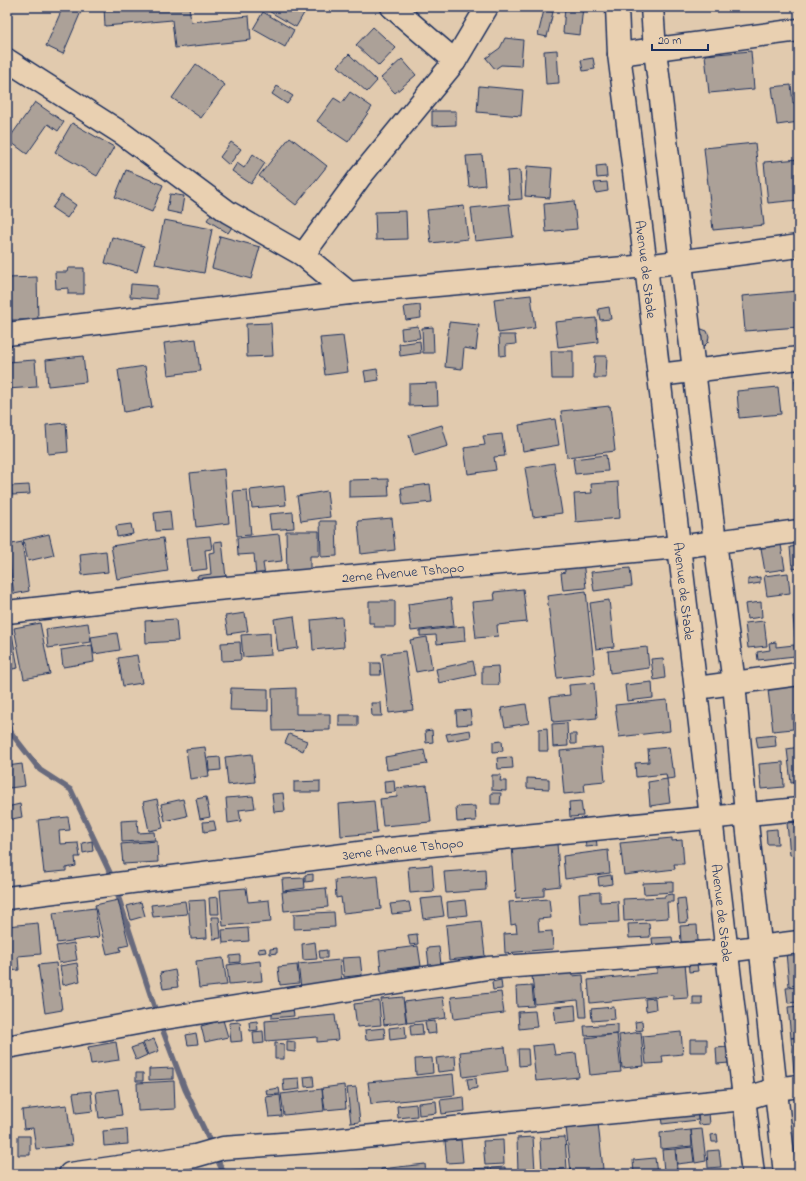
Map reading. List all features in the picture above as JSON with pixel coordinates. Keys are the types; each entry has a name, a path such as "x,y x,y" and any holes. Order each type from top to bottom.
{"street":[{"path":"392,7 455,61"},
{"path":"303,255 360,177 455,61 487,7"},
{"name":"Avenue de Stade","path":"617,7 619,54 646,266 678,547 697,688 726,951 753,1174"},
{"path":"652,7 655,50 715,542 734,683 746,814 785,1174"},
{"path":"619,54 799,30"},
{"path":"7,60 123,134 228,212 303,255 349,293"},
{"path":"7,334 349,293 646,266 799,246"},
{"path":"659,375 799,358"},
{"name":"2eme Avenue Tshopo","path":"7,612 205,590 678,547 799,531"},
{"path":"697,688 799,674"},
{"name":"3eme Avenue Tshopo","path":"7,898 390,849 799,809"},
{"path":"7,1047 159,1019 488,968 726,951 799,942"},
{"path":"70,1174 195,1156 223,1148 324,1141 744,1099 776,1089 799,1086"}],"building":[{"path":"57,7 83,7 63,54 46,46 62,9"},
{"path":"104,7 189,7 191,22 249,16 251,40 175,48 172,20 105,26"},
{"path":"269,7 307,8 296,27 267,10"},
{"path":"565,7 583,7 580,35 563,33"},
{"path":"544,10 553,12 547,37 538,35"},
{"path":"263,12 294,30 285,47 253,29"},
{"path":"373,27 396,48 379,66 356,45"},
{"path":"505,38 523,40 521,66 501,65 495,69 486,58 500,48"},
{"path":"557,50 559,83 546,84 544,51"},
{"path":"751,51 754,89 709,93 705,55"},
{"path":"349,54 377,81 367,92 338,66"},
{"path":"593,58 595,69 583,71 581,60"},
{"path":"402,59 416,75 395,93 381,78"},
{"path":"196,64 225,85 201,118 172,98"},
{"path":"791,85 793,103 799,102 799,122 777,125 772,87"},
{"path":"277,86 293,96 287,104 272,94"},
{"path":"479,86 523,90 521,116 477,112"},
{"path":"350,92 372,107 348,142 317,121 334,98 342,103"},
{"path":"35,102 64,122 58,131 48,124 27,154 8,140"},
{"path":"432,111 456,111 456,125 432,126"},
{"path":"72,123 114,147 97,176 55,152"},
{"path":"290,137 327,166 296,205 259,176"},
{"path":"231,142 241,149 229,165 220,157"},
{"path":"755,143 764,225 713,230 704,148"},
{"path":"253,154 265,163 251,184 232,171 237,163 244,168"},
{"path":"482,155 485,185 469,187 466,156"},
{"path":"799,159 799,200 768,203 764,162"},
{"path":"606,165 607,177 597,178 596,166"},
{"path":"527,166 552,168 550,198 525,196"},
{"path":"126,170 163,185 152,212 115,197"},
{"path":"520,170 522,199 509,200 507,171"},
{"path":"607,182 608,191 596,193 594,183"},
{"path":"170,194 184,196 181,214 167,211"},
{"path":"61,195 76,205 67,218 52,208"},
{"path":"574,201 577,229 546,232 544,204"},
{"path":"509,204 513,237 475,241 471,208"},
{"path":"464,206 468,239 431,243 427,210"},
{"path":"214,210 234,224 228,233 207,220"},
{"path":"406,211 407,239 376,240 375,212"},
{"path":"164,220 212,229 204,273 155,264"},
{"path":"220,236 260,247 251,279 212,268"},
{"path":"112,237 144,246 137,272 105,263"},
{"path":"68,268 84,268 84,294 68,294 68,288 56,289 55,272 67,272"},
{"path":"37,277 38,320 7,320 7,278"},
{"path":"131,284 157,286 157,299 130,297"},
{"path":"797,291 799,327 745,331 742,296"},
{"path":"531,295 535,328 498,333 494,299"},
{"path":"420,305 421,318 406,320 404,307"},
{"path":"609,307 611,319 600,320 598,309"},
{"path":"596,318 598,342 558,347 555,322"},
{"path":"449,322 479,325 476,350 464,348 462,369 445,367"},
{"path":"271,323 273,356 247,357 246,324"},
{"path":"418,326 420,338 402,340 401,328"},
{"path":"433,327 434,353 423,353 422,328"},
{"path":"699,328 707,331 709,336 708,342 704,346 700,347"},
{"path":"499,335 515,335 516,344 506,345 506,355 500,356"},
{"path":"343,336 348,372 325,375 320,338"},
{"path":"196,339 200,371 168,375 164,343"},
{"path":"420,341 421,353 400,356 399,344"},
{"path":"551,351 573,351 573,379 552,379"},
{"path":"83,356 86,382 48,386 46,360"},
{"path":"595,356 607,356 606,378 594,378"},
{"path":"35,360 37,387 7,389 7,362"},
{"path":"145,366 152,407 124,412 118,370"},
{"path":"377,369 379,380 366,382 364,371"},
{"path":"799,379 799,407 797,407 795,380"},
{"path":"437,383 438,405 409,406 409,384"},
{"path":"778,387 781,414 739,418 737,391"},
{"path":"610,406 615,451 567,457 561,411"},
{"path":"555,419 559,445 523,451 519,425"},
{"path":"66,423 68,452 48,454 46,425"},
{"path":"442,425 448,446 414,456 409,435"},
{"path":"502,434 505,456 494,457 496,470 468,474 464,448 485,445 483,436"},
{"path":"606,455 608,471 575,474 573,459"},
{"path":"554,463 562,513 533,517 525,468"},
{"path":"224,469 229,523 196,527 190,473"},
{"path":"388,479 389,496 349,497 349,480"},
{"path":"618,482 620,518 576,522 574,494 592,493 591,484"},
{"path":"430,484 432,502 403,505 401,488"},
{"path":"29,485 30,494 12,495 11,486"},
{"path":"284,486 286,505 252,508 250,490"},
{"path":"247,490 251,535 237,536 233,491"},
{"path":"327,491 330,517 301,521 297,496"},
{"path":"170,511 172,530 156,531 154,513"},
{"path":"293,512 294,528 271,530 269,514"},
{"path":"392,518 395,550 361,554 358,521"},
{"path":"320,521 336,521 337,556 321,557"},
{"path":"131,524 133,534 117,537 116,526"},
{"path":"286,531 319,531 319,556 310,556 310,576 287,576"},
{"path":"49,534 54,555 28,561 23,540"},
{"path":"279,534 282,561 263,563 265,576 256,577 254,554 238,555 237,538"},
{"path":"210,536 212,549 205,550 207,569 191,571 187,538"},
{"path":"163,538 168,571 117,579 111,546"},
{"path":"222,541 226,578 198,581 197,576 211,574 209,553 215,552 214,542"},
{"path":"22,542 29,591 14,594 7,545"},
{"path":"781,545 785,569 765,572 761,548"},
{"path":"799,546 799,568 792,569 790,547"},
{"path":"106,551 108,572 82,575 80,554"},
{"path":"583,560 586,588 563,590 561,573 565,572 564,562"},
{"path":"630,568 632,586 594,591 591,572"},
{"path":"788,573 790,593 767,596 764,576"},
{"path":"760,577 760,583 748,585 748,579"},
{"path":"523,589 527,622 497,625 498,636 476,638 472,602 495,600 494,592"},
{"path":"586,591 595,674 557,678 547,596"},
{"path":"451,598 454,626 411,631 408,604"},
{"path":"609,600 614,647 596,649 590,603"},
{"path":"369,601 395,601 395,627 374,627 374,623 369,623"},
{"path":"761,602 762,617 747,619 745,604"},
{"path":"245,613 248,631 228,634 225,616"},
{"path":"799,615 799,637 795,637 793,616"},
{"path":"294,616 298,648 278,651 274,619"},
{"path":"342,617 344,647 313,650 311,620"},
{"path":"176,619 178,641 146,643 145,621"},
{"path":"764,621 767,646 748,648 745,623"},
{"path":"40,623 50,674 24,679 14,628"},
{"path":"88,623 91,642 48,648 46,629"},
{"path":"464,626 465,641 437,644 436,635 420,636 420,631"},
{"path":"11,628 18,668 7,670 7,629"},
{"path":"117,633 120,650 94,654 91,637"},
{"path":"270,633 271,655 243,657 241,635"},
{"path":"427,637 432,669 416,672 410,640"},
{"path":"240,642 241,660 222,661 221,643"},
{"path":"776,642 776,647 794,645 795,656 758,660 757,652 770,650 769,643"},
{"path":"92,645 94,662 63,667 61,650"},
{"path":"647,647 649,668 610,673 608,651"},
{"path":"405,651 413,710 389,713 382,654"},
{"path":"137,655 142,683 123,686 118,658"},
{"path":"663,658 665,678 654,680 651,659"},
{"path":"473,661 476,675 439,683 436,669"},
{"path":"371,663 380,663 381,675 371,675"},
{"path":"498,666 499,685 482,685 482,667"},
{"path":"799,679 799,713 792,714 793,729 773,731 767,682"},
{"path":"652,682 653,698 627,701 625,685"},
{"path":"594,683 597,718 553,722 550,697 570,695 569,685"},
{"path":"231,688 268,689 268,711 230,710"},
{"path":"296,688 296,714 330,714 330,730 273,731 272,689"},
{"path":"667,700 670,731 619,737 615,705"},
{"path":"371,703 381,703 382,716 372,716"},
{"path":"526,704 529,723 505,727 501,708"},
{"path":"470,710 472,724 457,725 456,711"},
{"path":"339,715 358,715 358,726 339,726"},
{"path":"567,723 568,746 553,747 552,724"},
{"path":"547,728 548,751 539,751 539,729"},
{"path":"432,730 433,742 426,743 425,731"},
{"path":"470,730 471,737 448,741 446,734"},
{"path":"289,734 307,741 303,751 285,743"},
{"path":"570,734 576,734 576,744 571,744"},
{"path":"775,735 776,746 758,748 756,737"},
{"path":"502,741 503,751 493,752 493,742"},
{"path":"205,747 209,776 190,779 186,749"},
{"path":"602,747 605,781 584,783 585,792 564,794 560,751"},
{"path":"669,747 675,778 667,779 666,774 636,777 635,763 649,762 648,749"},
{"path":"799,747 799,782 791,783 787,749"},
{"path":"424,750 427,764 387,770 385,757"},
{"path":"252,754 255,782 228,785 225,757"},
{"path":"220,757 221,770 209,771 208,758"},
{"path":"512,757 513,768 498,769 497,758"},
{"path":"783,762 784,787 761,789 759,764"},
{"path":"22,764 25,786 9,788 7,766"},
{"path":"492,775 501,775 500,781 506,781 506,791 492,790"},
{"path":"527,778 549,779 549,789 527,788"},
{"path":"667,779 670,803 650,806 648,782"},
{"path":"394,780 395,792 385,793 384,781"},
{"path":"320,781 320,792 294,792 294,782"},
{"path":"427,785 431,822 383,826 380,799 397,797 396,788"},
{"path":"283,793 285,811 274,812 272,794"},
{"path":"491,793 501,793 500,804 491,804"},
{"path":"253,796 255,808 239,810 241,821 228,823 226,798"},
{"path":"206,797 210,817 200,819 196,799"},
{"path":"157,799 163,828 149,831 143,802"},
{"path":"183,799 187,816 165,821 161,804"},
{"path":"374,801 377,833 341,836 339,804"},
{"path":"581,801 583,816 570,817 569,802"},
{"path":"20,804 22,817 7,820 7,807"},
{"path":"475,806 476,821 457,822 456,807"},
{"path":"68,817 70,830 59,831 60,844 78,843 80,857 75,857 76,866 66,868 66,871 44,873 38,820"},
{"path":"137,820 138,833 154,832 155,840 122,842 121,821"},
{"path":"214,821 216,830 204,832 203,822"},
{"path":"799,822 799,854 790,855 787,823"},
{"path":"777,829 778,844 767,844 766,830"},
{"path":"596,836 597,846 586,847 585,838"},
{"path":"672,838 672,841 682,840 684,864 674,864 675,869 624,875 620,843"},
{"path":"92,841 93,851 83,853 82,843"},
{"path":"157,841 158,862 123,864 121,844"},
{"path":"557,843 560,886 544,888 544,896 516,898 512,846"},
{"path":"608,850 610,873 565,879 563,856"},
{"path":"432,865 434,891 410,893 408,867"},
{"path":"485,869 486,890 446,893 444,872"},
{"path":"313,874 313,881 305,882 305,875"},
{"path":"611,875 612,884 599,886 598,877"},
{"path":"378,876 381,909 343,913 341,897 336,898 335,880"},
{"path":"304,878 305,888 283,891 282,879"},
{"path":"673,882 673,892 644,894 643,883"},
{"path":"246,888 248,902 269,900 271,922 223,926 220,890"},
{"path":"326,888 328,907 284,911 282,892"},
{"path":"600,892 600,902 618,901 619,922 581,924 579,894"},
{"path":"673,894 673,902 667,902 668,918 624,921 623,899 665,897 665,895"},
{"path":"218,897 219,914 210,914 209,898"},
{"path":"441,897 444,916 423,919 420,899"},
{"path":"685,898 688,922 679,923 677,899"},
{"path":"549,899 551,918 538,919 539,932 552,931 553,949 505,953 504,934 517,933 516,924 511,925 509,902"},
{"path":"118,900 129,945 120,947 121,951 107,954 95,905"},
{"path":"205,900 207,938 191,939 188,901"},
{"path":"465,900 467,915 448,917 447,902"},
{"path":"185,901 187,914 153,917 151,905"},
{"path":"141,902 145,916 131,920 127,906"},
{"path":"409,902 411,912 392,914 390,904"},
{"path":"95,908 99,937 57,943 53,913"},
{"path":"334,912 335,927 294,929 294,914"},
{"path":"211,917 219,917 221,938 213,939"},
{"path":"481,921 485,956 449,960 446,925"},
{"path":"38,923 41,954 18,956 19,970 7,971 7,926"},
{"path":"649,923 650,937 629,938 628,924"},
{"path":"697,925 698,941 681,942 680,926"},
{"path":"248,928 249,941 223,943 222,930"},
{"path":"417,934 418,944 410,945 408,935"},
{"path":"672,937 673,946 653,947 652,938"},
{"path":"315,942 317,959 303,960 302,944"},
{"path":"74,943 77,960 59,963 56,946"},
{"path":"418,946 421,966 381,971 379,951"},
{"path":"439,947 441,965 429,966 427,948"},
{"path":"265,948 266,952 259,953 258,949"},
{"path":"277,948 277,953 270,954 270,949"},
{"path":"327,950 327,958 320,958 319,951"},
{"path":"799,950 799,985 789,986 786,952"},
{"path":"240,955 240,962 230,963 230,956"},
{"path":"360,957 362,975 344,977 342,958"},
{"path":"696,957 698,971 689,972 688,958"},
{"path":"223,958 227,985 199,988 196,961"},
{"path":"340,960 342,984 301,988 298,964"},
{"path":"260,961 262,981 229,984 227,965"},
{"path":"56,963 62,1010 45,1013 38,965"},
{"path":"77,963 80,981 63,985 60,966"},
{"path":"685,963 688,998 673,999 673,995 590,1003 588,980 657,973 657,965"},
{"path":"297,965 299,983 280,985 278,967"},
{"path":"175,970 178,987 163,989 160,973"},
{"path":"571,972 572,976 583,975 586,1017 580,1017 578,1000 535,1004 532,976"},
{"path":"501,980 502,989 493,990 492,982"},
{"path":"532,986 534,1006 517,1007 516,987"},
{"path":"799,987 799,1002 788,1003 786,988"},
{"path":"501,992 504,1013 454,1019 451,997"},
{"path":"403,997 406,1022 384,1025 381,999"},
{"path":"443,997 446,1018 407,1023 404,1002"},
{"path":"693,997 702,997 702,1005 693,1005"},
{"path":"655,998 656,1009 646,1011 645,999"},
{"path":"379,1001 381,1025 357,1027 354,1004"},
{"path":"575,1005 576,1021 556,1023 554,1007"},
{"path":"799,1006 799,1037 791,1038 788,1007"},
{"path":"614,1007 615,1019 592,1021 591,1009"},
{"path":"293,1009 294,1016 272,1018 272,1011"},
{"path":"535,1011 537,1027 519,1029 518,1012"},
{"path":"335,1015 338,1040 317,1042 317,1037 266,1041 265,1021"},
{"path":"223,1020 228,1037 205,1042 201,1026"},
{"path":"257,1021 258,1030 250,1031 249,1022"},
{"path":"435,1021 436,1033 427,1034 425,1022"},
{"path":"642,1021 643,1030 636,1031 635,1022"},
{"path":"240,1022 242,1041 231,1042 229,1023"},
{"path":"422,1024 423,1034 411,1035 410,1025"},
{"path":"618,1024 618,1034 585,1036 584,1026"},
{"path":"405,1026 406,1038 390,1040 389,1028"},
{"path":"384,1028 385,1038 366,1040 365,1030"},
{"path":"263,1031 264,1043 254,1044 253,1032"},
{"path":"641,1032 644,1066 622,1068 619,1035"},
{"path":"681,1032 683,1054 662,1056 663,1063 646,1064 643,1036"},
{"path":"196,1033 198,1044 188,1045 186,1035"},
{"path":"617,1034 621,1072 590,1075 586,1038"},
{"path":"799,1037 799,1071 794,1072 791,1038"},
{"path":"154,1039 159,1051 148,1055 143,1043"},
{"path":"690,1039 707,1039 707,1052 690,1052"},
{"path":"287,1041 295,1042 295,1052 287,1051"},
{"path":"116,1042 119,1060 91,1064 88,1047"},
{"path":"275,1043 284,1044 284,1059 275,1059"},
{"path":"142,1044 147,1055 136,1060 131,1048"},
{"path":"553,1044 555,1055 576,1053 579,1077 536,1081 532,1046"},
{"path":"505,1047 508,1071 463,1077 460,1052"},
{"path":"728,1047 729,1063 717,1064 716,1048"},
{"path":"518,1049 528,1049 529,1065 519,1066"},
{"path":"455,1056 456,1070 438,1072 436,1058"},
{"path":"432,1058 433,1073 416,1075 415,1059"},
{"path":"173,1068 173,1079 149,1080 149,1069"},
{"path":"136,1073 143,1073 143,1081 136,1081"},
{"path":"453,1074 455,1095 371,1104 368,1082"},
{"path":"313,1076 314,1086 305,1087 304,1077"},
{"path":"299,1078 300,1089 284,1091 283,1079"},
{"path":"476,1078 477,1088 469,1090 467,1079"},
{"path":"174,1081 175,1109 138,1111 137,1083"},
{"path":"344,1085 346,1108 325,1110 322,1088"},
{"path":"356,1087 360,1122 351,1123 347,1088"},
{"path":"279,1088 280,1094 267,1095 266,1090"},
{"path":"118,1089 122,1115 99,1118 96,1092"},
{"path":"322,1089 324,1111 284,1115 281,1094"},
{"path":"91,1091 93,1111 76,1113 73,1093"},
{"path":"280,1095 282,1116 269,1117 266,1097"},
{"path":"464,1097 465,1111 442,1114 440,1100"},
{"path":"436,1101 437,1113 419,1115 418,1103"},
{"path":"708,1103 710,1124 699,1125 697,1104"},
{"path":"416,1104 417,1116 398,1118 397,1106"},
{"path":"697,1104 698,1120 662,1124 660,1108"},
{"path":"67,1105 72,1145 36,1149 33,1128 24,1129 22,1110"},
{"path":"598,1123 603,1169 571,1173 566,1127"},
{"path":"127,1129 128,1144 104,1146 103,1131"},
{"path":"702,1129 706,1161 695,1163 691,1130"},
{"path":"691,1130 692,1146 661,1149 660,1133"},
{"path":"717,1134 718,1142 712,1142 711,1135"},
{"path":"18,1136 30,1136 30,1155 18,1155"},
{"path":"533,1137 535,1171 518,1172 517,1138"},
{"path":"565,1137 567,1169 542,1170 540,1138"},
{"path":"461,1140 463,1162 447,1163 445,1141"},
{"path":"503,1140 504,1164 485,1165 483,1141"},
{"path":"692,1147 694,1162 677,1164 676,1149"},
{"path":"675,1149 677,1169 664,1171 662,1150"},
{"path":"719,1150 721,1167 708,1168 707,1151"},
{"path":"655,1158 657,1174 634,1174 633,1160"},
{"path":"425,1164 426,1174 381,1174 381,1169"},
{"path":"505,1167 505,1174 492,1174 491,1168"},
{"path":"489,1168 489,1174 468,1174 468,1169"},
{"path":"368,1169 368,1174 322,1174 322,1173"},
{"path":"559,1169 560,1174 547,1174 547,1170"},
{"path":"721,1170 722,1174 696,1174 696,1173"}],"waterway":[{"path":"7,723 12,734 40,770 71,790 111,875"},
{"path":"117,893 157,1015"},
{"path":"160,1023 185,1089 212,1146"},
{"path":"215,1154 224,1174"}]}
